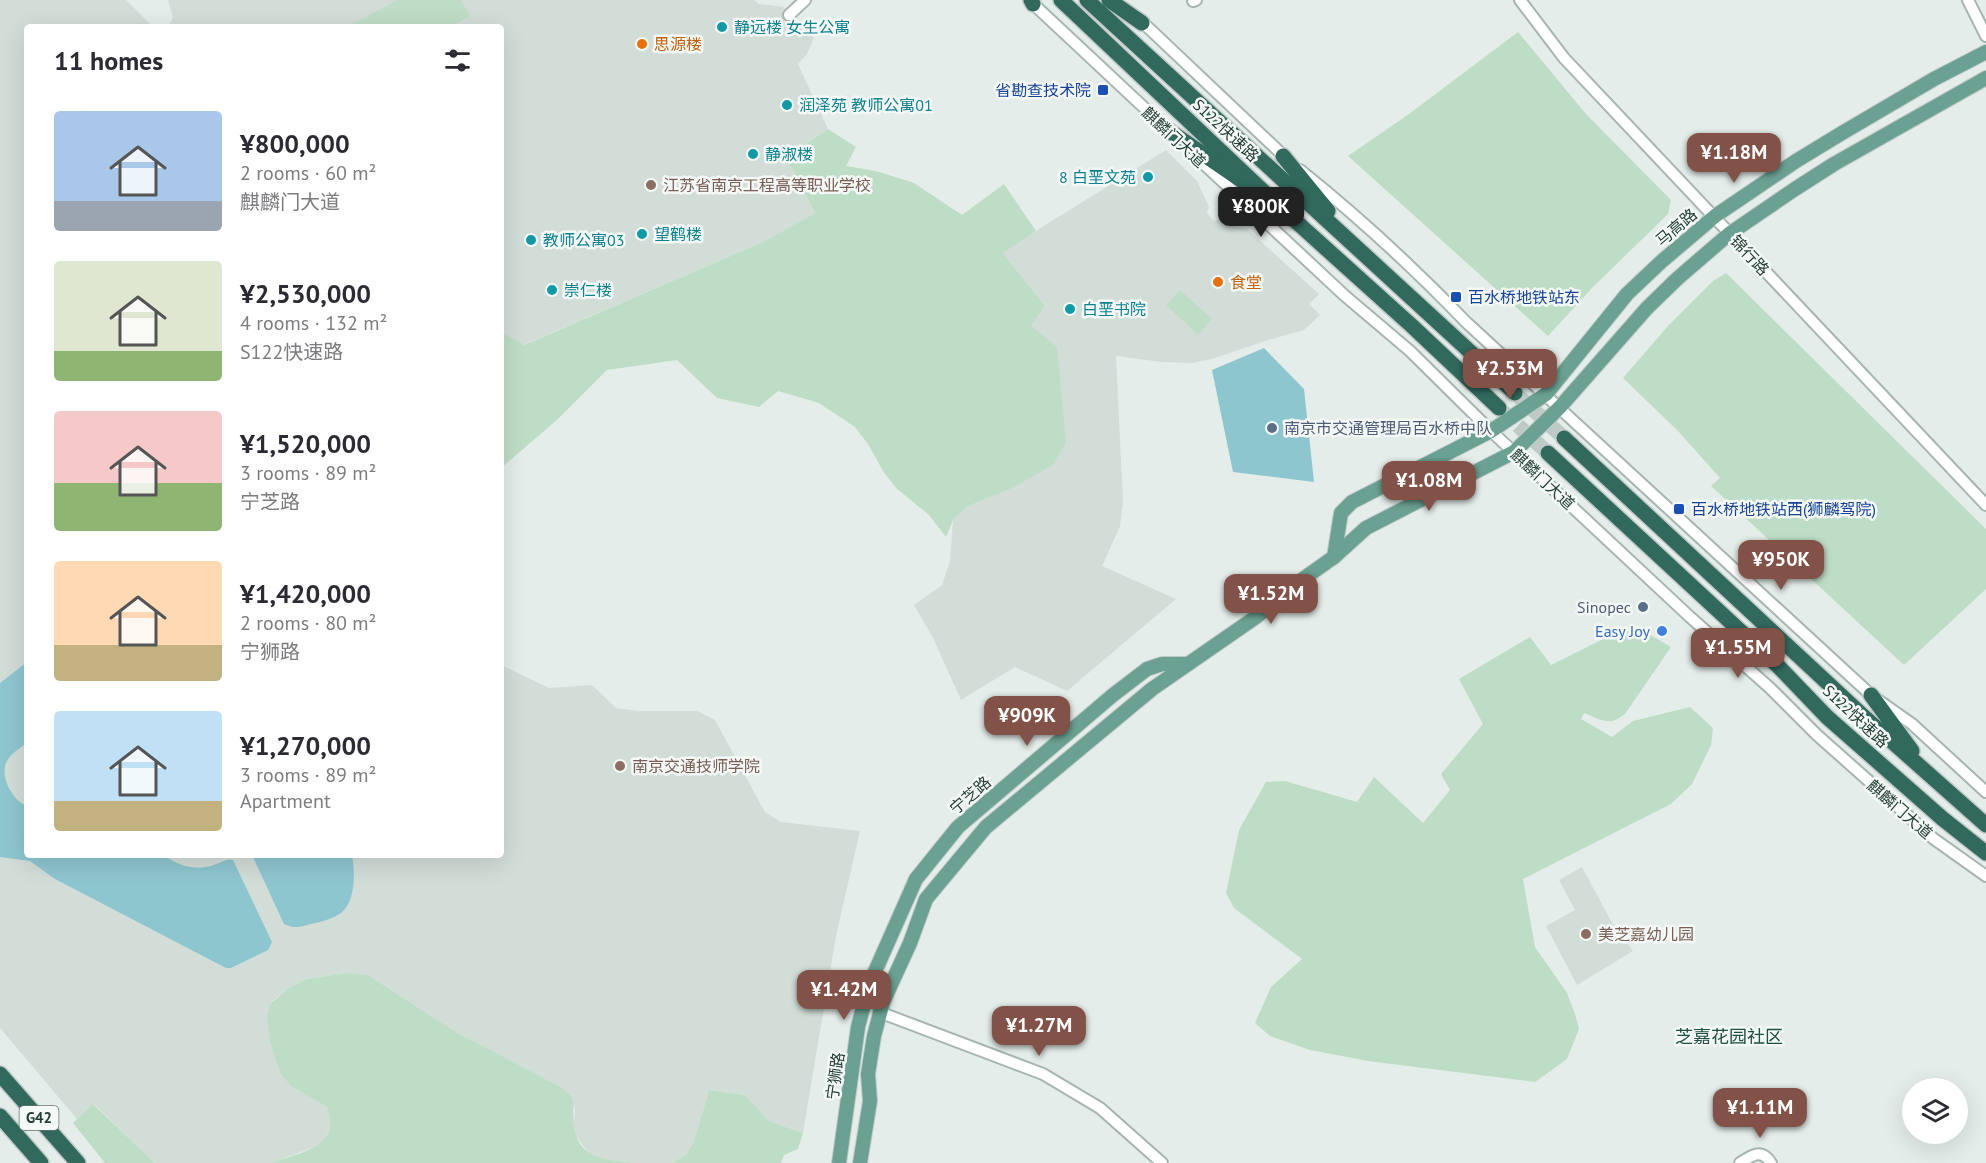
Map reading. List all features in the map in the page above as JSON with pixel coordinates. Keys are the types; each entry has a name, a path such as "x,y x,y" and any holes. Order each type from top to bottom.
{"highway":[{"name":"S122快速路","path":"1061,0 1281,208 1499,408"},
{"name":"S122快速路","path":"1087,0 1515,393"},
{"path":"1109,0 1142,23"},
{"path":"1165,128 1281,208"},
{"path":"1283,156 1362,253"},
{"name":"S122快速路","path":"1564,438 1861,714 1986,825"},
{"name":"S122快速路","path":"1548,453 1777,665 1827,717 1943,819 1986,853"},
{"path":"1871,695 1930,775"},
{"name":"G42","path":"0,1074 78,1163"},
{"name":"G42","path":"0,1116 41,1163"}],"main road":[{"name":"马高路","path":"1491,431 1546,394 1563,376 1627,294 1715,216 1796,161 1934,79 1986,52"},
{"path":"1560,407 1647,308 1730,234 1834,164 1986,78"},
{"name":"宁芝路","path":"926,899 986,827 1152,688 1256,617 1334,557 1366,528 1514,452 1560,407"},
{"path":"1334,557 1341,513 1352,502 1491,431"},
{"name":"宁芝路","path":"908,895 916,879 958,827 1113,695 1147,669 1162,664 1189,664"},
{"name":"宁狮路","path":"839,1163 858,1028 869,985 908,895"},
{"name":"宁狮路","path":"860,1163 870,1101 868,1074 879,1012 910,943 926,899"}],"street":[{"path":"789,15 805,0"},
{"path":"1121,0 1142,23 1283,156 1338,200 1406,261 1467,323 1871,695 1912,724 1986,792"},
{"name":"锦行路","path":"1520,0 1564,58 1986,505"},
{"path":"1968,0 1986,36"},
{"name":"麒麟门大道","path":"1031,1 1109,77 1344,295 1410,351 1491,431 1690,617 1770,688 1843,759 1934,839 1986,876"},
{"path":"879,1012 1043,1074 1100,1108 1162,1163"},
{"path":"1740,1163 1755,1154 1761,1154 1771,1163"}],"shaded area":[{"name":"南京交通技师学院","path":"0,0 126,0 150,24 24,24 24,858 504,858 504,666 549,688 592,685 616,708 638,711 697,711 715,720 765,812 781,822 860,831 836,936 803,1133 769,1121 745,1095 709,1090 694,1141 686,1155 672,1163 635,1163 602,1159 590,1155 576,1136 575,1109 561,1087 456,1032 368,975 347,973 306,979 271,1002 292,1087 327,1107 331,1126 324,1140 315,1147 270,1163 155,1163 94,1104 77,1119 0,1028"},
{"name":"江苏省南京工程高等职业学校","path":"168,0 754,0 759,4 784,7 799,28 814,38 807,54 798,64 828,129 786,157 815,213 763,242 523,345 504,334 504,24 170,24 173,17"},
{"path":"1166,150 1197,181 1209,207 1207,213 1214,221 1220,219 1233,226 1247,229 1319,294 1309,304 1320,315 1304,330 1212,359 1192,363 1116,356 1123,502 1120,526 1102,566 1176,599 1067,691 1015,667 961,700 933,638 914,605 942,585 950,561 953,520 966,507 1010,489 1031,326 1045,306 1002,252"},
{"name":"美芝嘉幼儿园","path":"1582,867 1611,921 1633,951 1577,985 1546,926 1575,910 1559,880"}],"green space":[{"path":"397,0 461,0 470,16 456,24 353,24"},
{"path":"1518,32 1586,114 1671,200 1668,214 1592,288 1548,336 1348,156 1409,114"},
{"path":"828,129 856,147 846,166 876,171 914,183 962,215 1004,184 1036,231 1003,253 1045,306 1031,326 1057,347 1066,442 1053,465 1010,489 966,507 953,520 946,537 929,515 896,488 855,427 819,403 778,391 759,407 717,398 677,360 607,370 558,419 504,465 504,334 524,345 763,242 815,213 786,157"},
{"path":"1726,273 1986,529 1986,589 1904,665 1711,486 1720,478 1678,431 1623,378 1668,326 1713,281"},
{"path":"1180,290 1212,319 1198,335 1166,305"},
{"path":"1642,630 1671,647 1625,714 1614,720 1605,721 1584,713 1581,719 1612,737 1633,721 1690,707 1713,728 1711,745 1692,784 1671,804 1523,879 1535,947 1567,993 1579,1029 1567,1059 1535,1082 1368,1061 1310,1050 1270,1036 1255,1023 1271,987 1302,959 1234,908 1226,893 1239,830 1266,782 1285,781 1357,802 1374,777 1423,823 1450,790 1441,774 1483,724 1459,679 1530,637 1551,665 1617,632"},
{"path":"347,973 368,975 456,1032 561,1087 572,1097 574,1125 581,1146 604,1159 635,1163 270,1163 315,1147 327,1135 330,1125 327,1107 292,1087 281,1074 270,1041 267,1016 271,1003 288,989 306,979"},
{"path":"709,1090 745,1095 769,1121 803,1133 798,1149 784,1155 781,1163 671,1163 686,1155 694,1141"},
{"path":"93,1104 155,1163 105,1163 73,1123"}],"water":[{"path":"1264,348 1304,389 1314,482 1233,472 1212,370"},
{"path":"24,664 24,745 15,751 6,763 5,775 9,788 24,804 24,858 168,858 181,865 194,867 207,867 226,860 233,860 272,942 268,950 231,968 226,968 55,879 30,861 0,857 0,683"},
{"path":"253,858 352,858 354,878 352,894 346,908 341,913 326,920 297,927 284,924"}],"tunnel":[{"path":"1515,393 1564,438"},
{"path":"1501,410 1548,453"}],"place":[{"name":"静远楼 女生公寓","path":"722,27"},
{"name":"思源楼","path":"642,44"},
{"name":"省勘查技术院","path":"1103,90"},
{"name":"润泽苑 教师公寓01","path":"787,105"},
{"name":"静淑楼","path":"753,154"},
{"name":"8 白垩文苑","path":"1148,177"},
{"name":"江苏省南京工程高等职业学校","path":"651,185"},
{"name":"望鹤楼","path":"642,234"},
{"name":"教师公寓03","path":"531,240"},
{"name":"食堂","path":"1218,282"},
{"name":"崇仁楼","path":"552,290"},
{"name":"百水桥地铁站东","path":"1456,297"},
{"name":"白垩书院","path":"1070,309"},
{"name":"南京市交通管理局百水桥中队","path":"1272,428"},
{"name":"百水桥地铁站西(狮麟驾院)","path":"1679,509"},
{"name":"Sinopec","path":"1643,607"},
{"name":"Easy Joy","path":"1662,631"},
{"name":"南京交通技师学院","path":"620,766"},
{"name":"美芝嘉幼儿园","path":"1586,934"}],"district":[{"name":"芝嘉花园社区","path":"1729,1037"}]}
